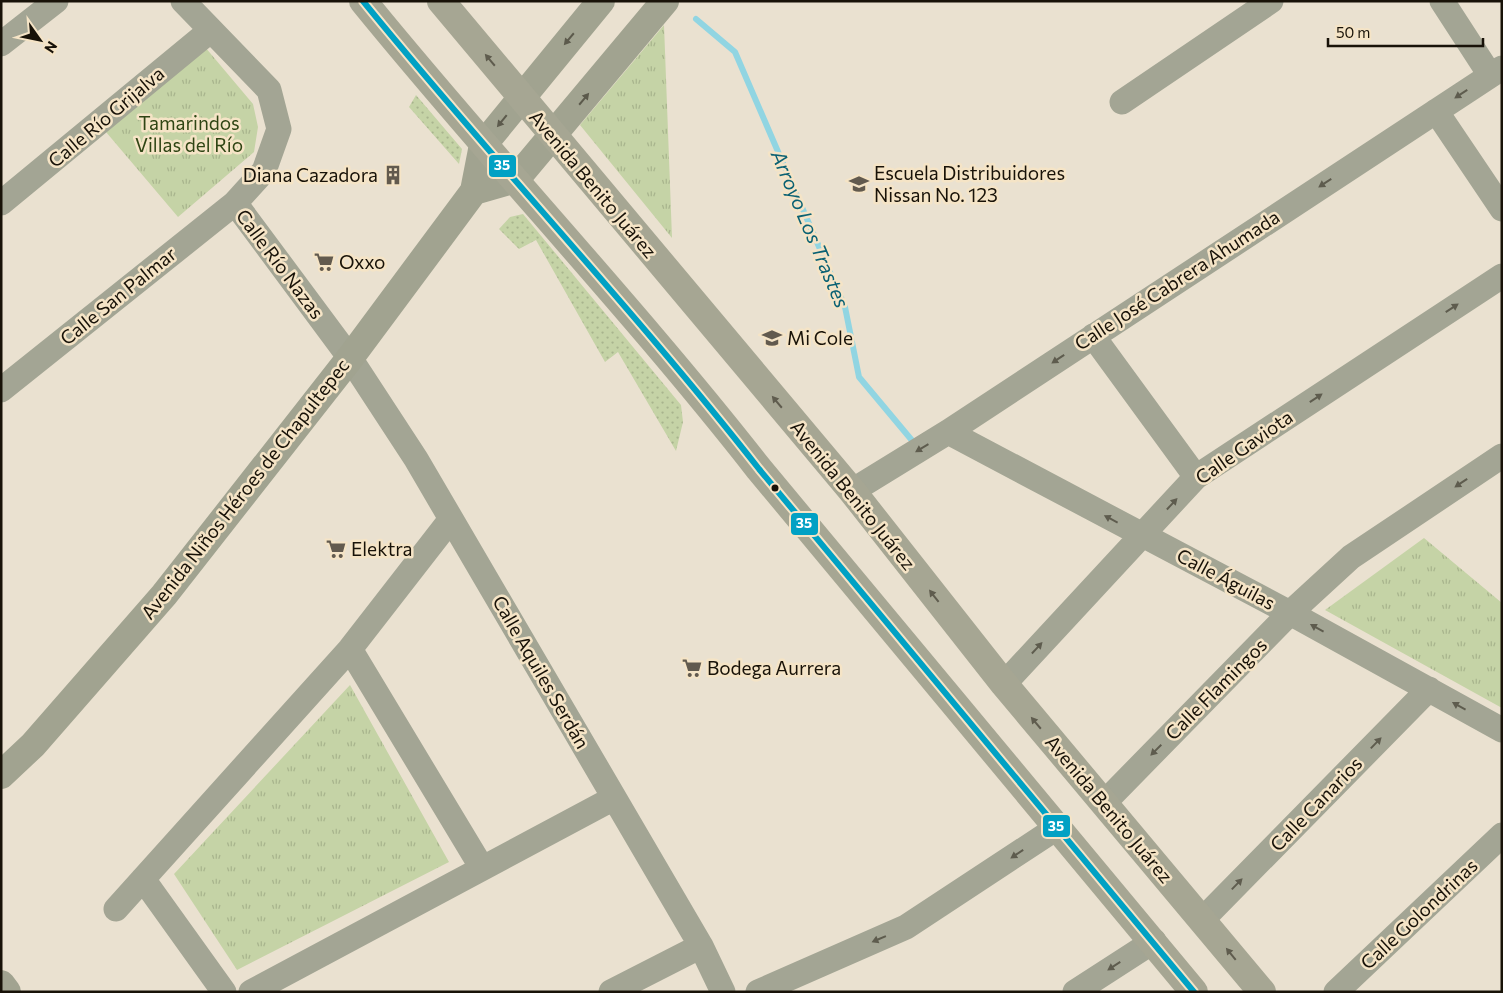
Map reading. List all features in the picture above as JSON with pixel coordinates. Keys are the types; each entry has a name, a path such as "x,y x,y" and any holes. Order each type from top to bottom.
{"main road":[{"path":"363,1 483,145 516,180 698,391 766,477 1154,941 1194,992"},
{"name":"Avenida Benito Juárez","path":"441,1 552,136 852,491 1004,684 1203,919 1262,992"}],"street":[{"path":"1,44 56,1"},
{"name":"Calle Río Nazas","path":"183,1 269,90 279,129 264,171 234,203 350,358"},
{"name":"Avenida Niños Héroes de Chapultepec","path":"1,776 33,745 164,595 350,358 474,191 483,145 600,1"},
{"path":"474,191 516,180 665,1"},
{"path":"1122,102 1271,1"},
{"path":"1442,1 1496,71"},
{"name":"Calle Río Grijalva","path":"1,203 211,30"},
{"name":"Calle José Cabrera Ahumada","path":"852,491 948,432 1496,71"},
{"path":"1436,110 1502,209"},
{"name":"Calle San Palmar","path":"1,390 234,203"},
{"name":"Calle Gaviota","path":"1004,684 1196,477 1502,276"},
{"path":"1093,336 1196,477"},
{"name":"Calle Aquiles Serdán","path":"350,358 416,459 451,518 701,946 723,992"},
{"name":"Calle Águilas","path":"948,432 1290,613 1502,730"},
{"name":"Calle Flamingos","path":"1104,803 1290,613 1351,557 1502,456"},
{"path":"116,909 350,649 451,518"},
{"path":"350,649 482,868"},
{"name":"Calle Canarios","path":"1203,919 1429,689"},
{"path":"250,992 614,798"},
{"path":"758,992 906,928 1058,826"},
{"name":"Calle Golondrinas","path":"1336,992 1502,835"},
{"path":"143,879 224,992"},
{"path":"1075,992 1154,941"},
{"path":"611,992 701,946"},
{"path":"1,984 7,992"}],"green space":[{"path":"664,25 672,238 580,125"},
{"name":"Tamarindos Villas del Río","path":"205,47 253,104 258,127 254,152 178,217 106,132"},
{"path":"416,95 462,149 459,164 409,107"},
{"path":"523,214 681,405 683,422 676,451 618,352 605,362 536,240 519,249 499,229 510,217"},
{"path":"1424,538 1502,603 1502,708 1325,610"},
{"path":"350,685 449,862 237,970 174,874"}],"waterway":[{"name":"Arroyo Los Trastes","path":"696,19 735,52 845,307 859,377 915,444"}],"transit line":[{"name":"35","path":"363,1 462,119 662,350 1194,992"}],"place":[{"name":"Diana Cazadora","path":"393,175"},
{"name":"Escuela Distribuidores Nissan No. 123","path":"859,184"},
{"name":"Oxxo","path":"324,262"},
{"name":"Mi Cole","path":"772,338"},
{"name":"Elektra","path":"336,549"},
{"name":"Bodega Aurrera","path":"692,668"}]}
